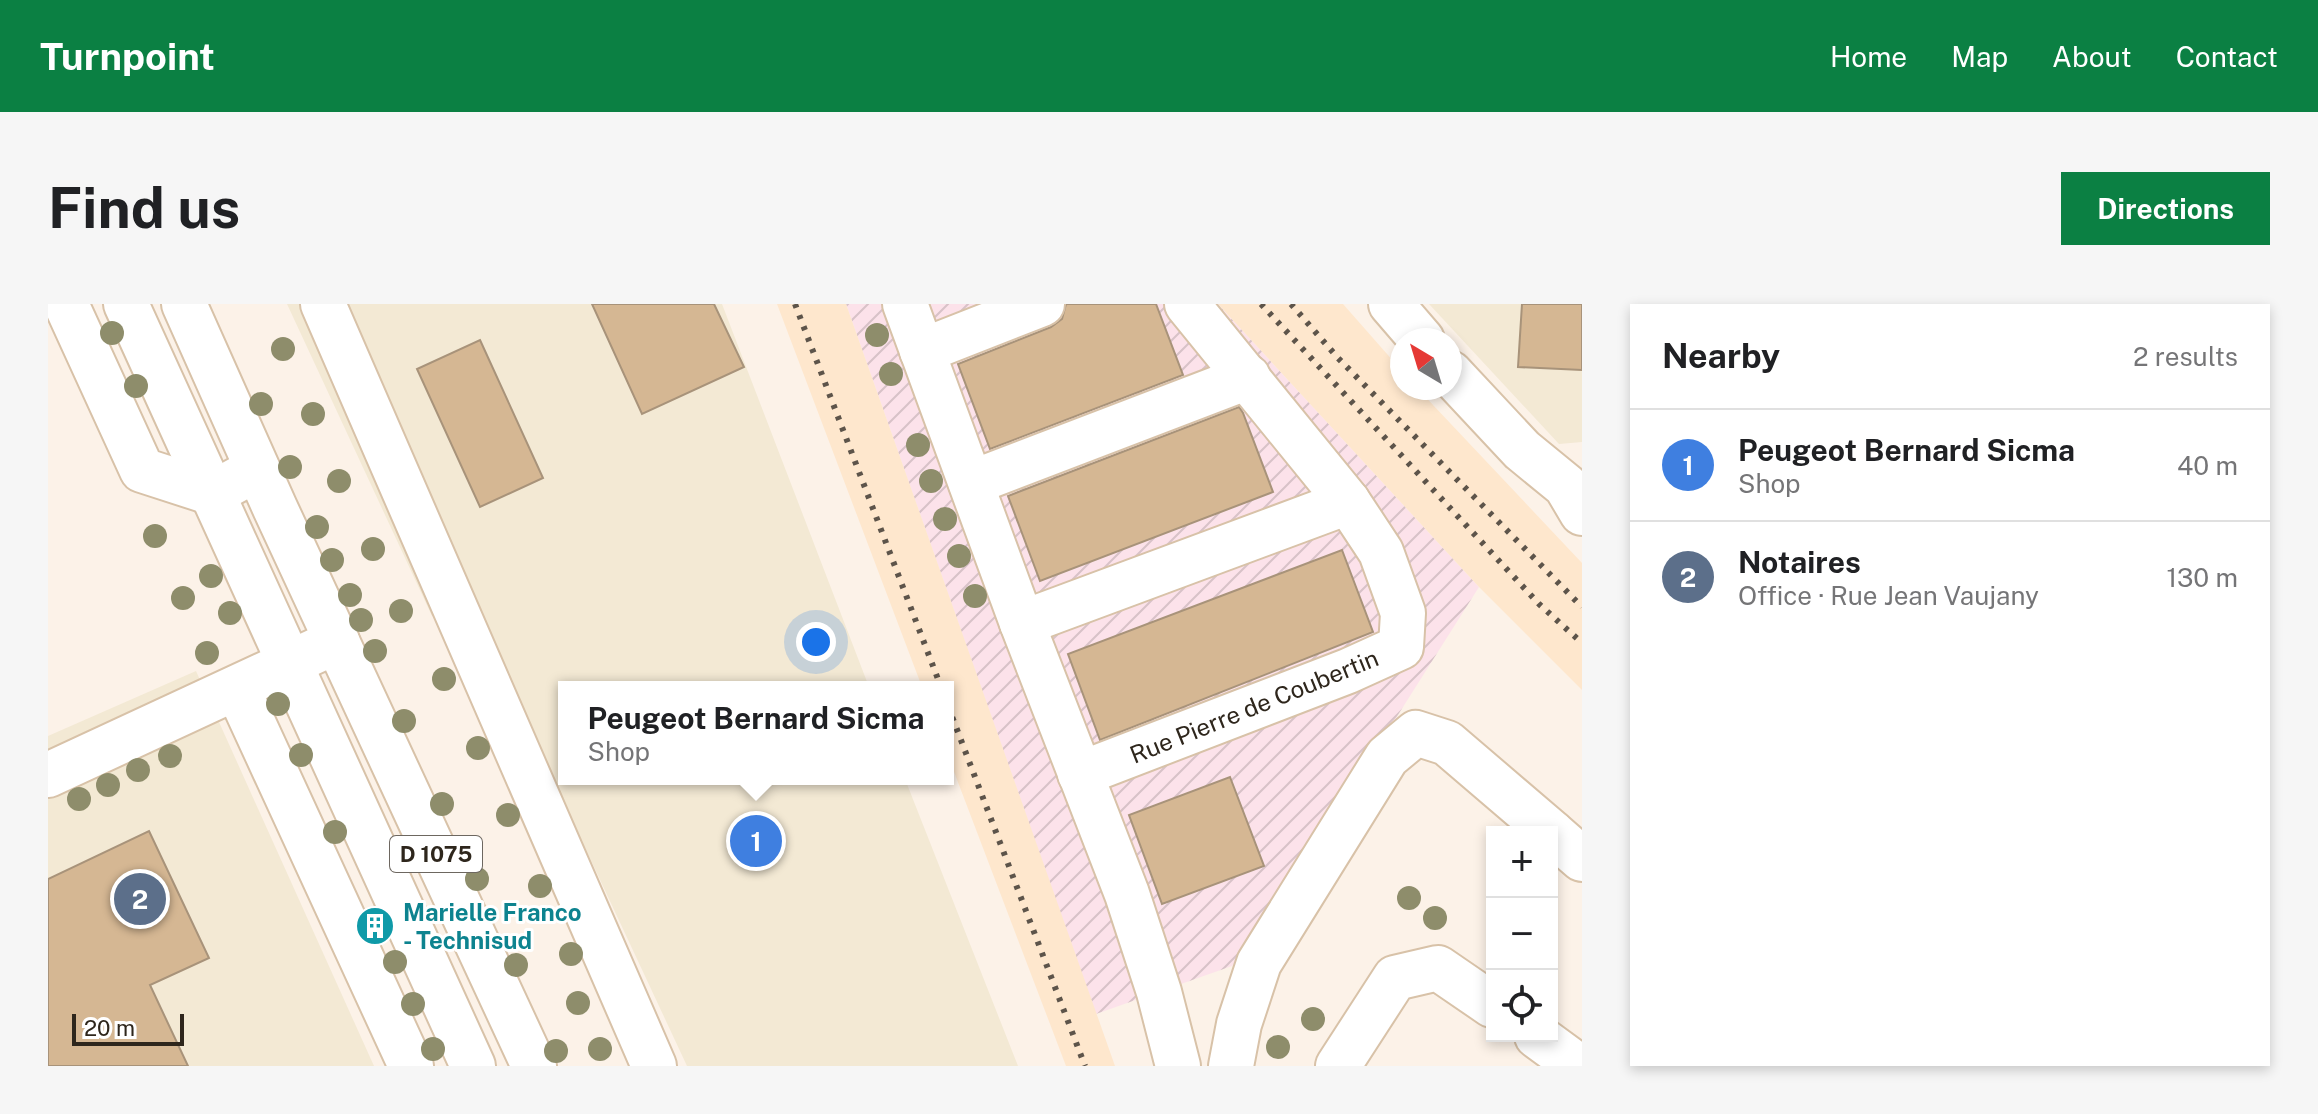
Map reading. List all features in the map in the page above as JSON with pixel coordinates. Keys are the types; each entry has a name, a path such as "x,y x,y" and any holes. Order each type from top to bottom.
{"main road":[{"path":"66,304 142,470 213,493 257,469"},
{"name":"D 1075","path":"126,304 473,1066"},
{"name":"D 1075","path":"184,304 257,469 534,1066"},
{"path":"323,304 654,1066"},
{"path":"905,304 1022,623 1127,894 1159,992 1178,1066"},
{"path":"922,351 1042,304"},
{"name":"Rue Pierre de Coubertin","path":"1080,774 1348,671 1401,647 1403,613 1381,552 1348,502 1187,304"},
{"path":"1391,304 1412,328"},
{"path":"971,483 1248,377"},
{"path":"1462,386 1522,450 1577,496"},
{"path":"1022,623 1348,502"},
{"path":"48,775 337,641"},
{"path":"237,688 411,1066"},
{"path":"1231,1066 1239,1024 1259,963 1387,757 1416,733 1447,743 1544,826"},
{"path":"1558,838 1582,859"},
{"path":"1338,1066 1395,978 1438,968 1486,1001"},
{"path":"1545,1042 1578,1066"}],"shaded area":[{"path":"287,304 722,304 867,681 558,681 558,785 907,785 1018,1066 687,1066 474,610 432,616"},
{"path":"777,304 846,304 1115,1066 1066,1066 954,772 954,681 920,681"},
{"path":"846,304 1218,304 1479,587 1256,939 1232,966 1096,1014"},
{"path":"1218,304 1343,304 1390,357 1390,400 1428,400 1582,563 1582,690 1479,587"},
{"path":"1429,304 1582,304 1582,442 1559,444 1462,340 1462,328 1451,328"},
{"path":"196,671 374,1066 48,1066 48,736"}],"building":[{"path":"592,304 714,304 744,367 642,414"},
{"path":"1066,304 1156,304 1183,375 990,449 958,364 1051,327 1062,319"},
{"path":"1522,304 1582,304 1582,370 1518,367"},
{"path":"480,340 543,478 480,507 417,369"},
{"path":"1239,407 1273,492 1040,581 1008,496"},
{"path":"1342,550 1373,632 1100,740 1068,654"},
{"path":"1230,777 1264,866 1162,904 1129,815"},
{"path":"149,831 209,958 150,985 188,1066 48,1066 48,879"}],"railway":[{"path":"795,304 939,681"},
{"path":"1261,304 1539,604 1582,643"},
{"path":"1291,304 1338,358 1582,607"},
{"path":"954,722 1085,1066"}],"place":[{"name":"Peugeot Bernard Sicma","path":"756,841"},
{"name":"Notaires","path":"140,899"},
{"name":"Marielle Franco - Technisud","path":"375,926"}]}
